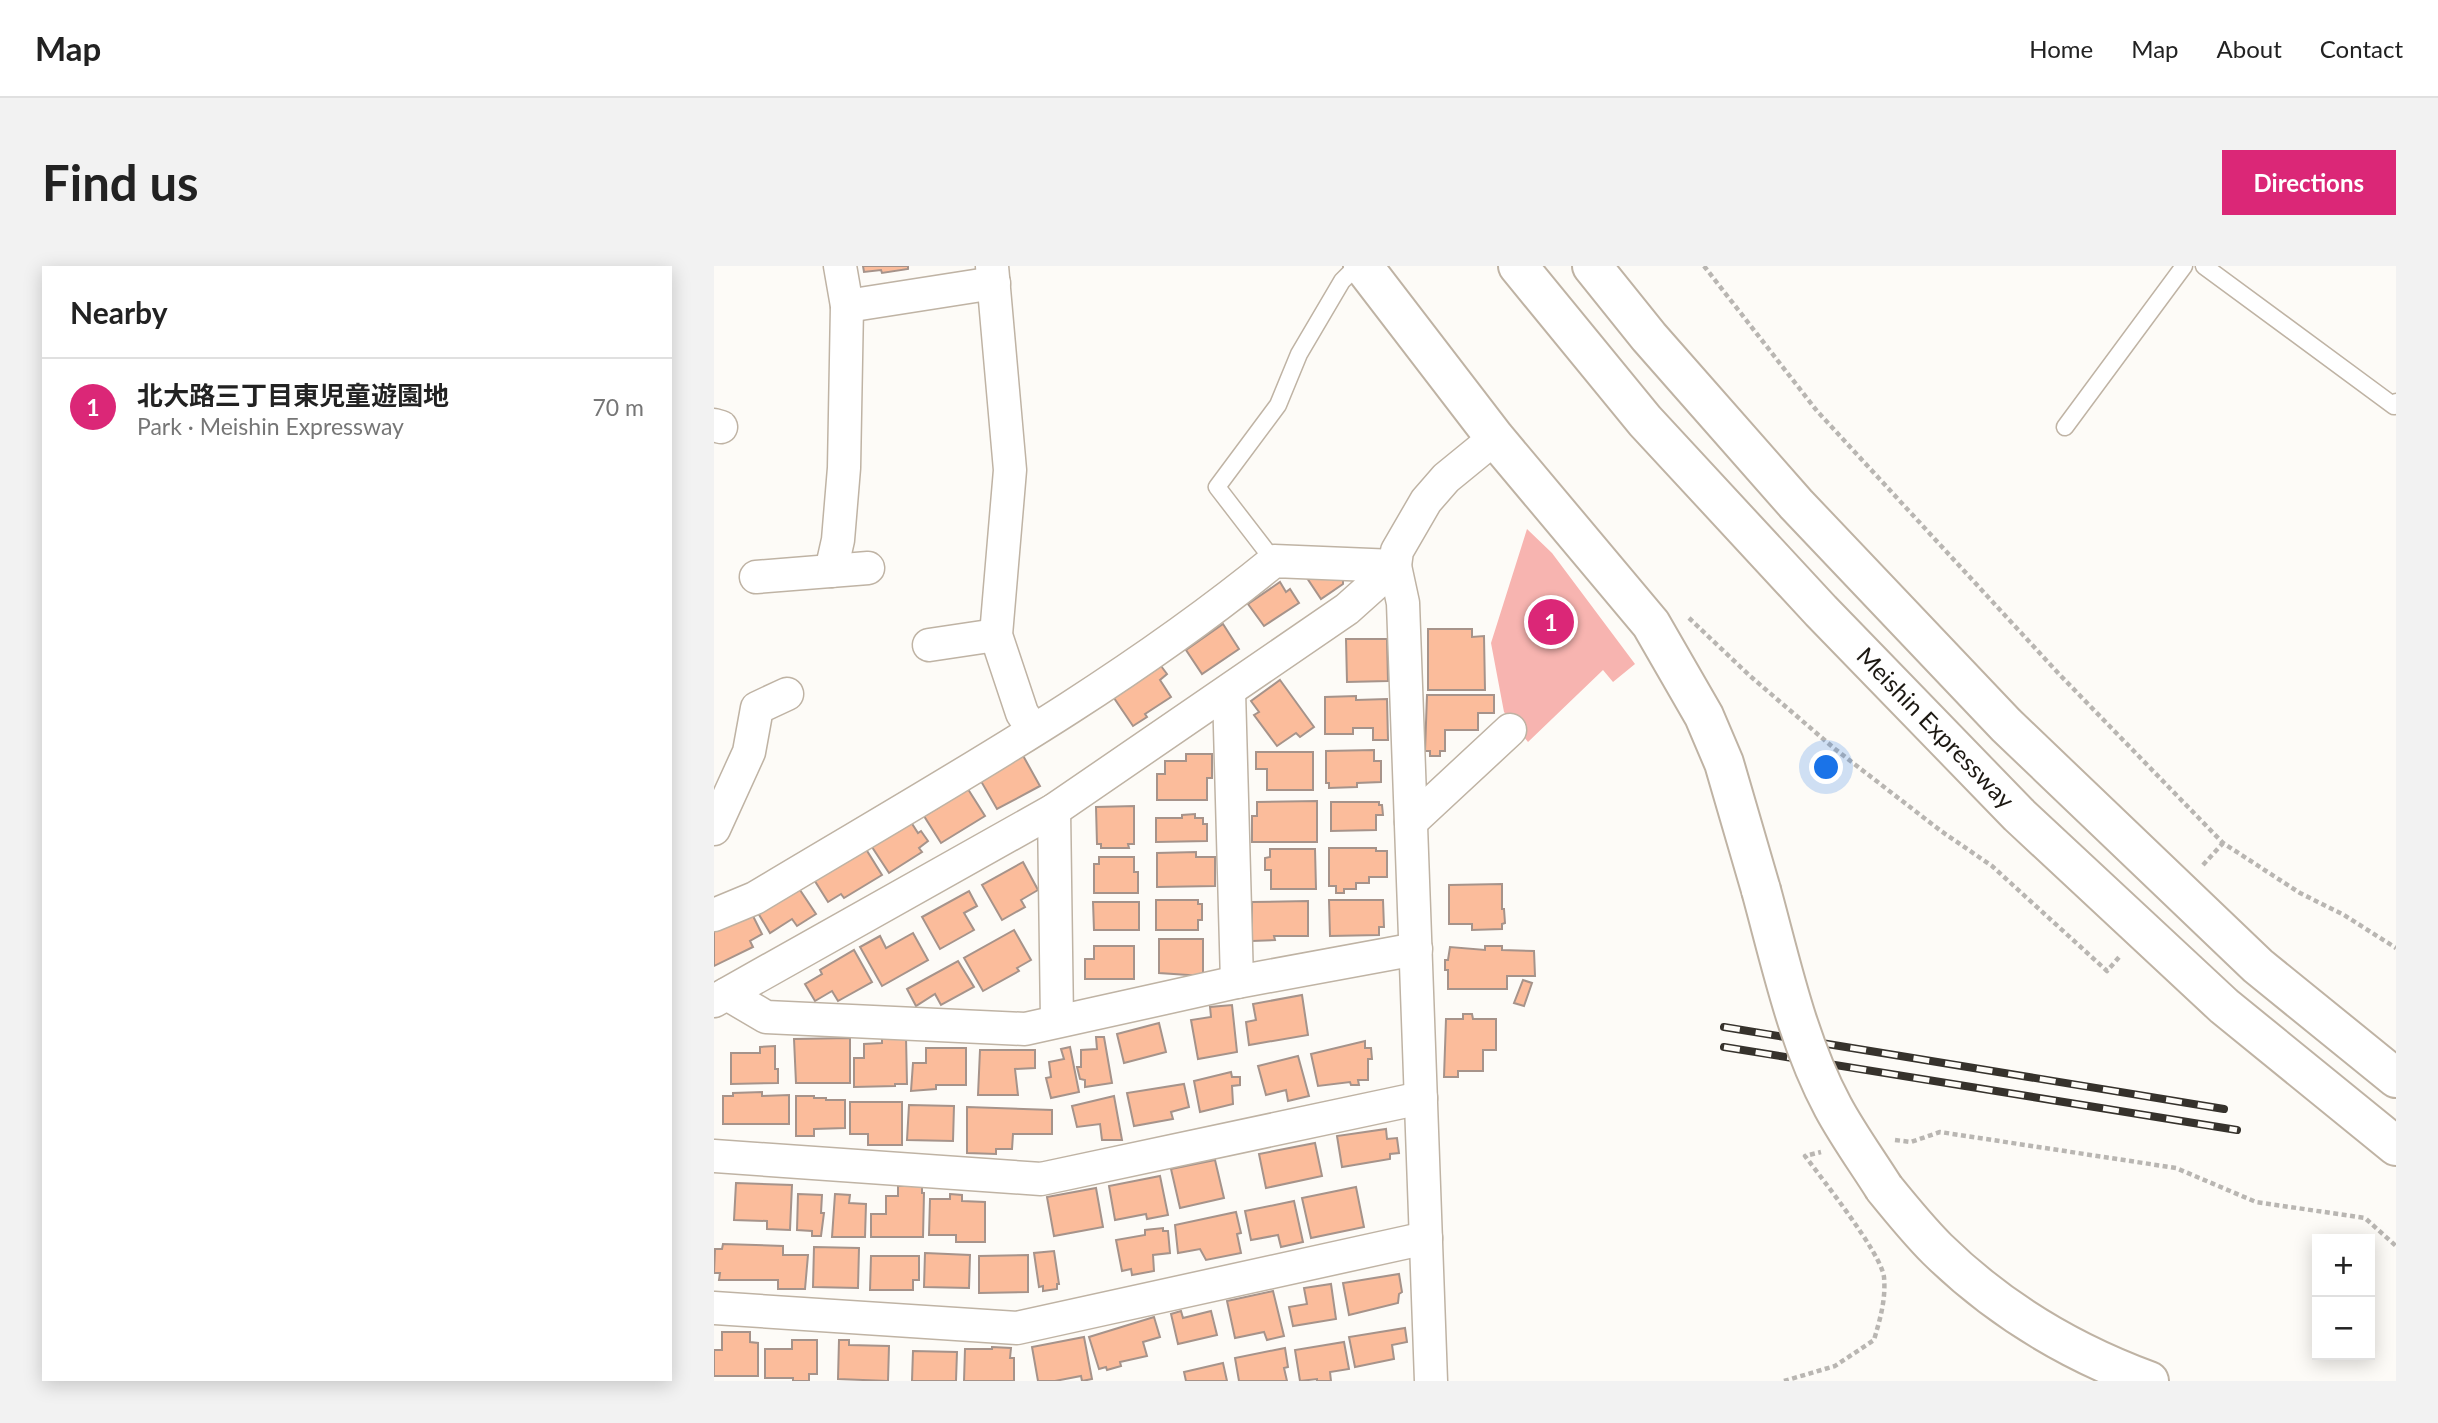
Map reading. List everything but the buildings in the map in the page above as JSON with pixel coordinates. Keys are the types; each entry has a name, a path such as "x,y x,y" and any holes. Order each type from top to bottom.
{"main road":[{"path":"1363,266 1495,438 1651,624 1680,672 1704,716 1724,763 1790,997 1816,1070 1833,1108 1884,1188 1937,1249 2010,1310 2059,1341 2107,1366 2149,1381"},
{"name":"Meishin Expressway","path":"1518,266 1645,421 1821,611 2019,815 2224,1006 2396,1146"},
{"path":"1592,266 1649,337 1796,504 2006,725 2258,966 2396,1078"}],"street":[{"path":"831,571 838,540 844,468 847,306 840,266"},
{"path":"847,306 993,275 1010,470 996,635 1022,713 1033,730"},
{"path":"1431,1381 1404,603 1395,566 1397,551 1426,501 1446,478 1495,438"},
{"path":"714,915 755,898 1033,730 1214,610 1274,561 1395,566"},
{"path":"720,997 1054,810 1348,609 1395,566"},
{"path":"756,577 868,568"},
{"path":"929,645 996,635"},
{"path":"1229,691 1237,982"},
{"path":"714,829 749,752 757,708 788,694"},
{"path":"1411,821 1510,730"},
{"path":"1054,810 1057,1021"},
{"path":"720,997 766,1017 1025,1029 1237,982 1416,949"},
{"path":"714,1156 1041,1179 1421,1098"},
{"path":"714,1308 1017,1328 1426,1238"}],"lane":[{"path":"1274,561 1217,486 1278,405 1299,354 1342,281 1357,266"},
{"path":"2065,427 2184,266"},
{"path":"2204,266 2394,406 2396,402"}],"path":[{"path":"1704,266 1817,411 2059,674 2223,843 2300,893 2344,915 2396,948"},
{"path":"1682,611 1750,676 1835,749 1941,831 1992,866 2107,971 2122,954"},
{"path":"2203,865 2223,843"},
{"path":"1890,1139 1911,1142 1940,1132 2176,1168 2256,1202 2365,1218 2396,1245"},
{"path":"1784,1381 1835,1366 1874,1340 1885,1300 1884,1273 1860,1232 1805,1156 1830,1150"}],"shaded area":[{"path":"1527,529 1552,553 1635,664 1613,682 1603,670 1528,742 1504,712 1491,643"}],"railway":[{"path":"1724,1027 2224,1109"},
{"path":"1724,1047 2237,1130"}],"place":[{"name":"北大路三丁目東児童遊園地","path":"1551,622"}]}
